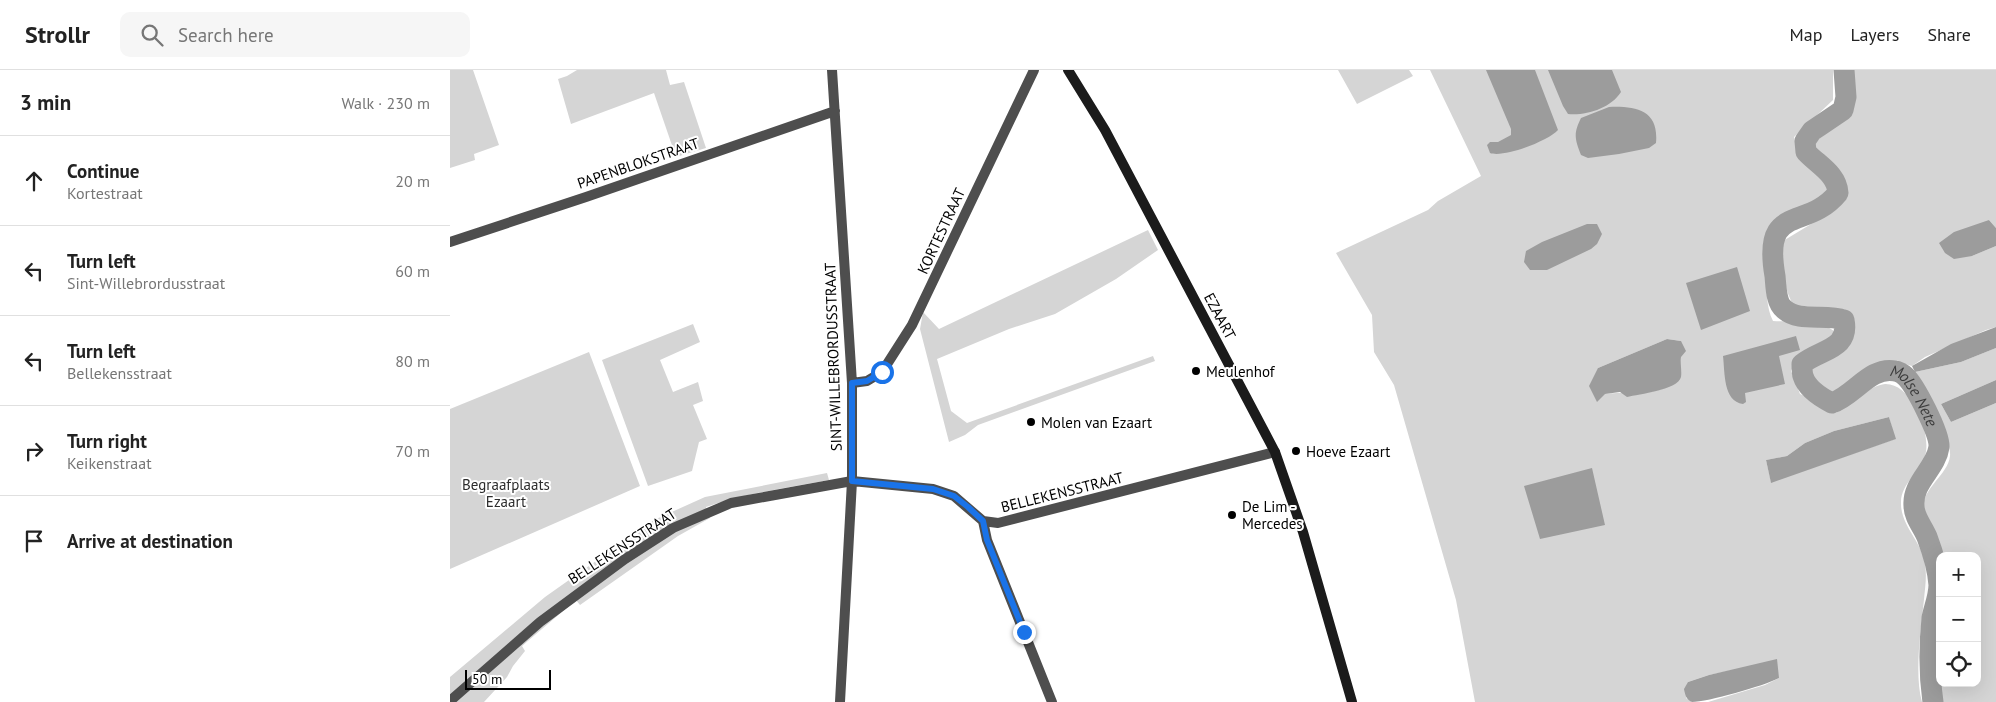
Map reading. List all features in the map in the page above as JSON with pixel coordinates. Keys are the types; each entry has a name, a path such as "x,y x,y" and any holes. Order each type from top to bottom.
{"main road":[{"name":"EZAART","path":"1068,70 1105,130 1275,452 1303,532 1352,702"}],"street":[{"name":"SINT-WILLEBRORDUSSTRAAT","path":"832,70 852,383 852,481 840,702"},
{"name":"KORTESTRAAT","path":"852,383 867,381 882,372 912,325 1034,70"},
{"name":"PAPENBLOKSTRAAT","path":"450,242 835,111"},
{"name":"BELLEKENSSTRAAT","path":"450,701 540,622 573,596 673,528 731,503 852,481 933,489 954,496 983,521 998,523 1275,452"},
{"path":"983,521 987,540 1052,702"}],"green space":[{"path":"450,70 473,70 499,145 474,154 475,160 450,168"},
{"path":"577,70 666,70 670,85 684,82 706,148 676,157 654,93 571,124 558,79"},
{"path":"1338,70 1409,70 1413,76 1357,104"},
{"path":"1430,70 1833,70 1833,100 1794,137 1796,145 1824,177 1831,192 1828,198 1800,208 1780,218 1767,232 1763,254 1768,305 1773,321 1814,323 1830,328 1836,333 1832,339 1807,353 1795,363 1791,371 1800,394 1810,398 1817,406 1836,413 1879,385 1895,386 1904,392 1911,401 1923,423 1926,435 1925,456 1923,462 1904,489 1901,502 1904,519 1920,549 1926,569 1918,665 1922,702 1708,702 1765,685 1779,678 1733,670 1688,682 1686,698 1692,702 1475,702 1456,600 1394,385 1374,352 1372,315 1336,253 1428,210 1438,201 1481,176","holes":["1667,339 1681,341 1680,365 1669,386 1654,391 1605,394 1598,368","1889,417 1895,439 1771,482 1766,460 1787,456 1805,443 1834,431"]},
{"path":"1854,70 1996,70 1996,228 1989,220 1972,256 1996,246 1996,327 1925,357 1912,366 1896,362 1883,362 1873,365 1850,383 1828,394 1811,378 1810,372 1814,365 1843,351 1854,326 1851,316 1844,309 1809,309 1794,306 1785,283 1783,241 1836,209 1848,191 1835,169 1816,152 1814,144 1844,118 1853,107 1855,102"},
{"path":"1148,230 1158,250 1116,279 1055,314 1009,329 937,359 951,411 967,423 1153,356 1155,361 978,425 965,435 949,442 920,329 923,312 939,329"},
{"path":"693,324 700,342 660,360 673,392 698,382 703,401 693,405 707,439 699,442 692,471 648,486 602,360"},
{"path":"1996,348 1996,380 1941,404 1951,422 1996,403 1996,702 1942,702 1940,687 1981,687 1981,552 1941,552 1938,541 1924,515 1926,495 1945,470 1950,456 1947,437 1931,401 1915,372 1961,362"},
{"name":"Begraafplaats Ezaart","path":"589,352 640,486 450,569 450,409"},
{"path":"827,473 829,480 752,494 706,507 710,518 678,536 580,605 576,600 522,646 525,651 507,677 484,702 450,702 450,677 545,597 654,520 705,497"}],"shaded area":[{"path":"1486,70 1535,70 1558,130 1526,148 1505,153 1490,153 1487,145 1490,142 1498,142 1511,135 1511,129"},
{"path":"1548,70 1612,70 1621,92 1617,98 1605,107 1582,114 1568,114"},
{"path":"1609,107 1637,109 1644,112 1654,123 1656,143 1649,148 1619,154 1588,158 1581,155 1576,136 1581,118"},
{"path":"1989,220 1996,228 1996,246 1972,256 1954,259 1945,253 1939,243 1954,232"},
{"path":"1587,224 1597,224 1602,234 1597,244 1591,249 1547,270 1530,270 1524,262 1526,251 1542,242"},
{"path":"1737,267 1750,311 1701,330 1686,283"},
{"path":"1996,327 1996,348 1961,362 1915,372 1912,366 1951,344"},
{"path":"1796,336 1800,350 1779,356 1785,384 1745,393 1746,402 1743,404 1736,402 1728,392 1726,385 1723,356"},
{"path":"1667,339 1681,341 1686,351 1681,357 1681,377 1678,381 1666,388 1627,397 1620,392 1605,394 1597,402 1589,386 1598,368"},
{"path":"1996,380 1996,403 1951,422 1941,404"},
{"path":"1889,417 1896,439 1771,483 1766,460 1787,456 1805,443 1834,431"},
{"path":"1592,468 1605,525 1540,539 1524,486"},
{"path":"1777,659 1779,678 1772,681 1710,699 1692,702 1686,697 1684,689 1688,682 1709,675"}],"waterway":[{"name":"Molse Nete","path":"1844,70 1846,97 1843,110 1812,131 1805,141 1806,152 1831,175 1837,186 1838,193 1826,205 1790,221 1781,228 1775,237 1773,253 1776,289 1781,306 1790,313 1797,316 1829,317 1844,320 1845,330 1838,343 1802,364 1802,373 1805,381 1815,392 1832,403 1878,373 1886,371 1898,372 1905,376 1915,389 1936,432 1939,447 1937,455 1914,497 1915,514 1931,549 1939,589 1932,618 1930,639 1930,671 1933,702"}],"place":[{"name":"Meulenhof","path":"1196,371"},
{"name":"Molen van Ezaart","path":"1031,422"},
{"name":"Hoeve Ezaart","path":"1296,451"},
{"name":"De Lim - Mercedes","path":"1232,515"}],"route":[{"path":"882,372 867,381 852,383 852,481 933,489 954,496 968,507 983,521 987,540 1024,632"}]}
